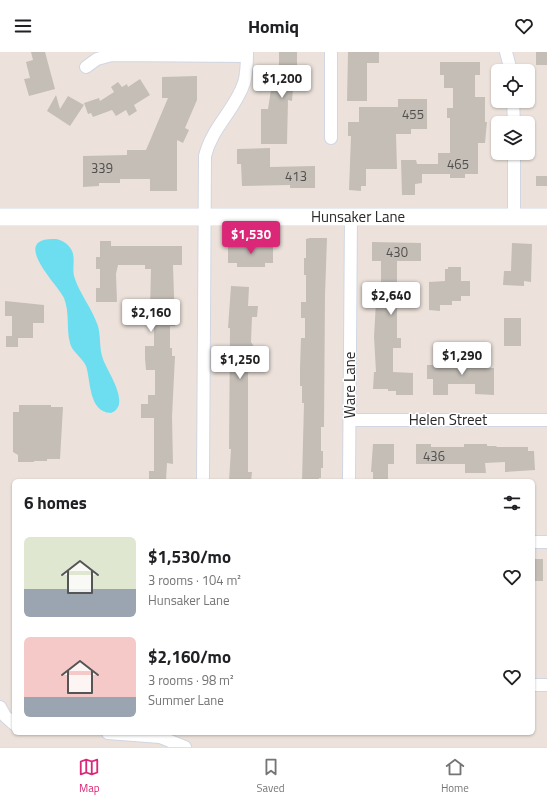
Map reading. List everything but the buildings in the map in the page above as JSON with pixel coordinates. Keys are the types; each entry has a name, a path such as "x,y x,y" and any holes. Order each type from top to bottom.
{"street":[{"path":"331,52 331,138"},
{"path":"506,52 509,64"},
{"path":"86,66 97,59 112,55 247,54 246,76 242,88 215,129 207,147 204,166 203,479"},
{"path":"514,160 514,217"},
{"name":"Ware Lane","path":"349,479 351,216"},
{"name":"Hunsaker Lane","path":"0,217 547,217"},
{"name":"Helen Street","path":"350,420 547,420"},
{"path":"535,542 547,542"},
{"path":"535,685 547,685"},
{"path":"0,707 5,716 12,722"},
{"path":"134,735 160,737 185,747"}],"water":[{"path":"46,239 56,239 64,242 71,249 73,255 74,276 98,326 102,355 119,396 117,409 111,413 98,407 94,401 86,366 70,343 67,309 64,298 38,260 36,246 41,241"}]}
